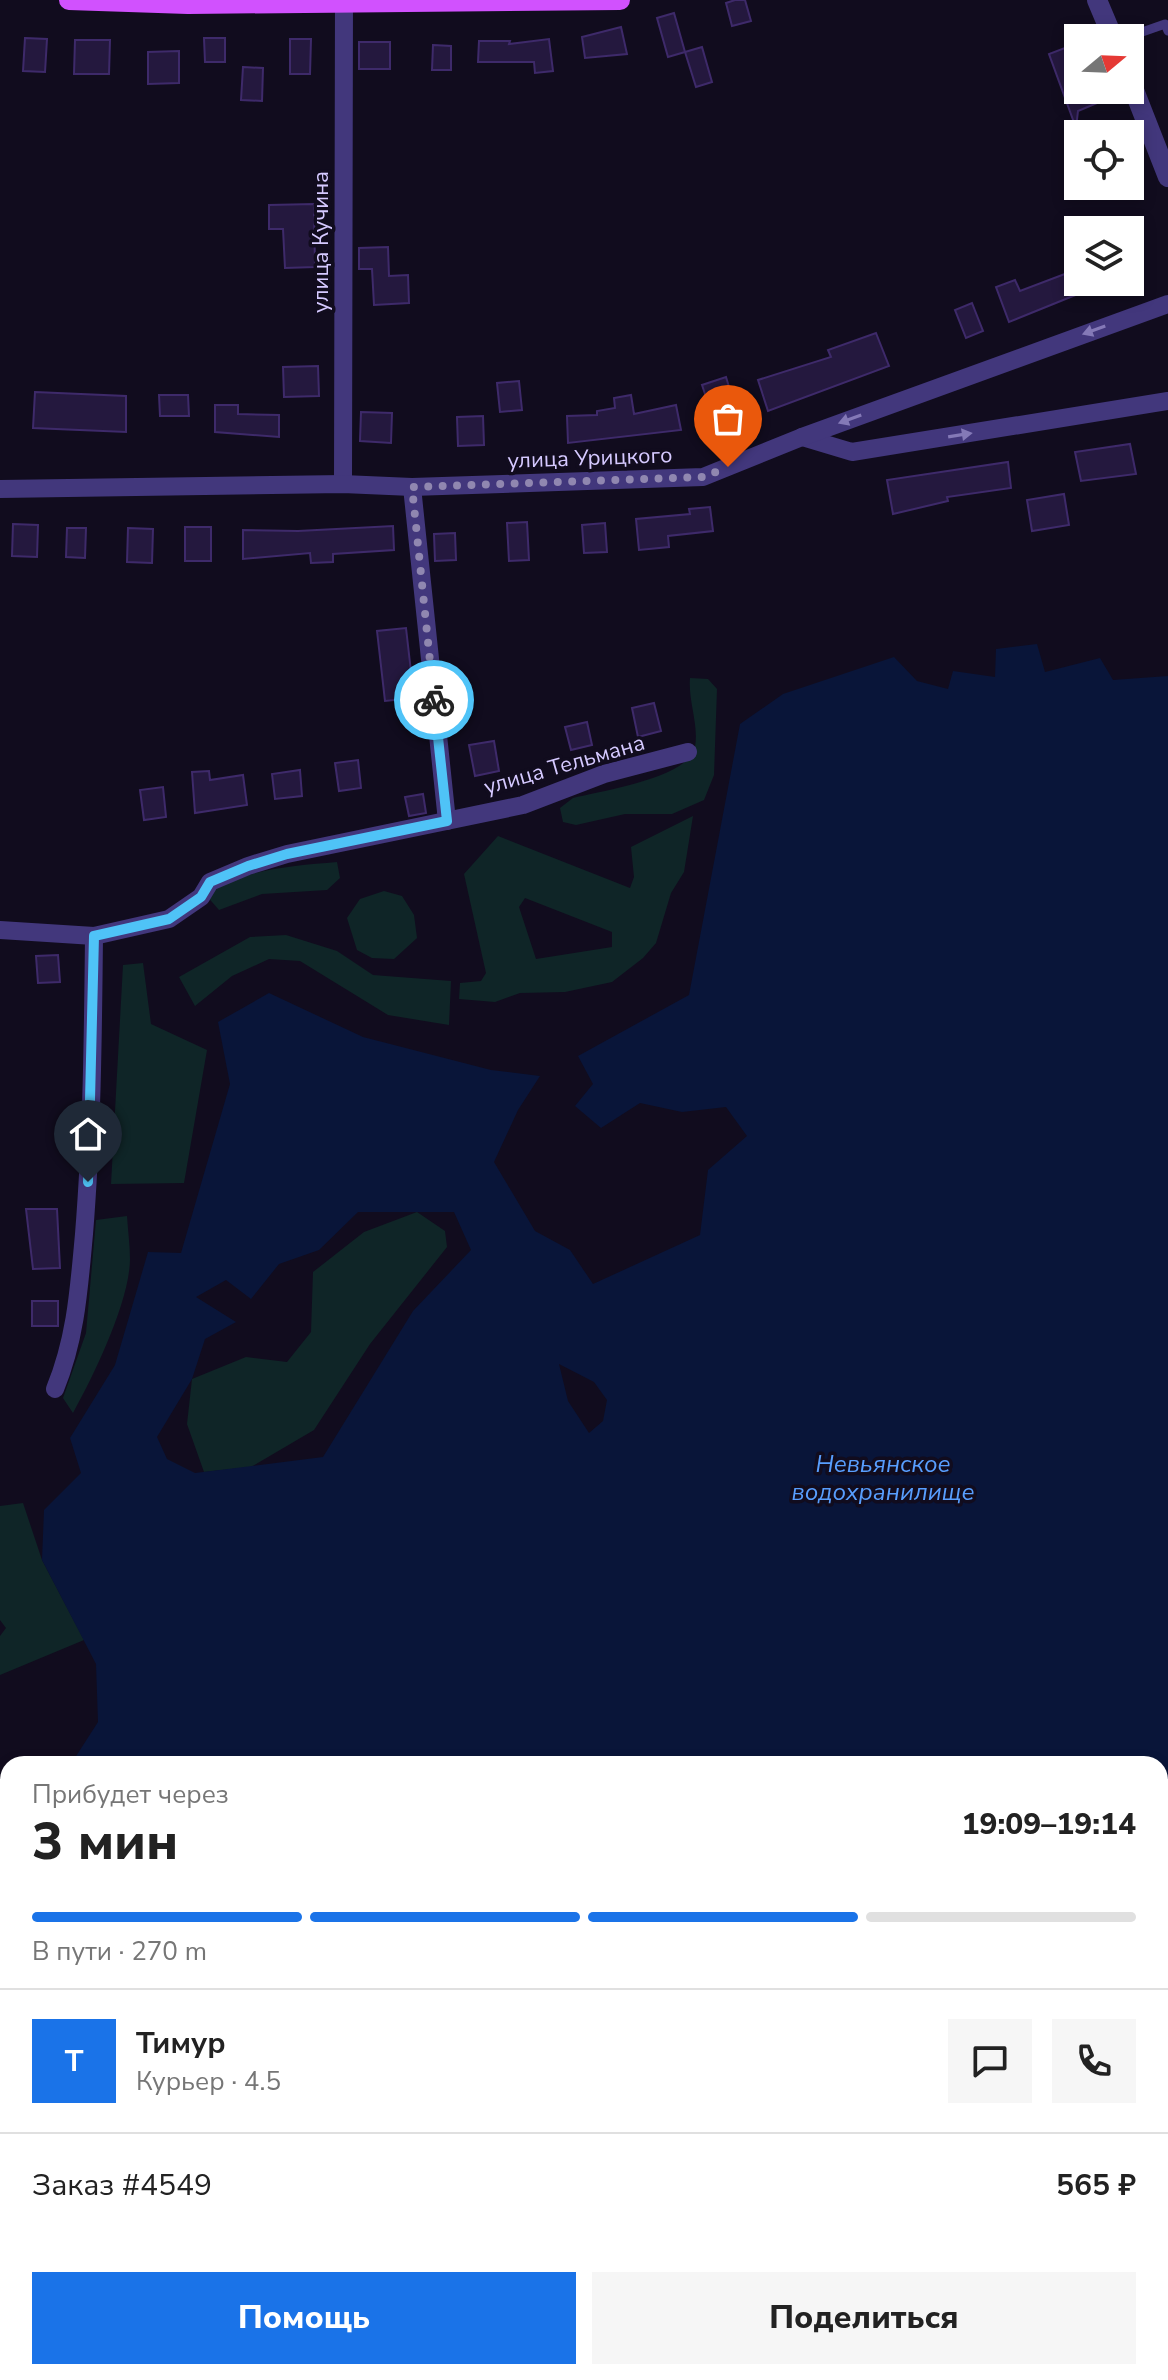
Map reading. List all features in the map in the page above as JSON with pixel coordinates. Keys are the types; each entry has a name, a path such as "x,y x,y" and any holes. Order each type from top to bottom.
{"main road":[{"path":"69,0 188,4 344,0 620,0"}],"street":[{"name":"улица Кучина","path":"343,484 344,0"},
{"path":"1097,0 1107,24"},
{"path":"1139,104 1168,177"},
{"name":"улица Урицкого","path":"0,489 343,484 412,487 703,477 802,437 1168,304"},
{"path":"802,437 852,452 1168,401"},
{"path":"412,487 447,821"},
{"name":"улица Тельмана","path":"0,930 94,936 169,919 201,897 210,882 248,866 287,854 523,805 604,774 688,752"},
{"path":"55,1389 71,1351 77,1315 91,1156 94,936"}],"lane":[{"path":"1144,31 1165,24 1168,31"}],"green space":[{"path":"690,678 708,679 717,689 714,775 704,800 672,814 625,814 576,825 563,822 560,808 573,798 642,782 677,767 689,758 696,739"},
{"path":"693,816 684,872 671,893 656,943 643,958 612,982 565,992 520,993 495,1002 459,999 460,983 481,981 486,973 464,874 498,836 630,888 634,877 631,847","holes":["525,898 612,932 612,947 536,959 519,907"]},
{"path":"337,862 340,878 327,890 262,894 219,910 205,894 252,874"},
{"path":"384,891 402,896 414,915 417,938 394,959 372,958 357,950 347,918 360,899"},
{"path":"286,935 337,951 373,975 451,981 449,1025 388,1015 300,961 269,959 232,976 195,1006 179,977 250,937"},
{"path":"143,963 151,1024 207,1050 184,1183 111,1184 123,965"},
{"path":"417,1212 445,1231 447,1247 370,1344 314,1430 251,1467 204,1472 187,1424 192,1379 246,1357 287,1362 311,1332 313,1272 364,1232"},
{"path":"127,1216 130,1260 124,1297 100,1359 73,1413 63,1398 86,1333 96,1220"},
{"path":"23,1503 42,1560 84,1640 0,1675 0,1636 6,1628 0,1620 0,1506"}],"water":[{"name":"Невьянское водохранилище","path":"1037,644 1045,672 1100,658 1113,680 1168,676 1168,1756 76,1756 98,1722 96,1664 42,1560 44,1510 81,1473 70,1438 115,1365 148,1252 181,1253 230,1084 218,1022 269,993 363,1037 491,1070 540,1076 518,1110 494,1162 535,1231 570,1250 593,1284 700,1235 708,1170 747,1136 726,1107 682,1112 640,1103 601,1128 575,1106 593,1084 578,1056 689,995 740,724 783,694 894,657 917,681 948,689 953,671 995,677 996,649","holes":["358,1212 454,1212 471,1250 413,1311 323,1457 195,1473 167,1459 157,1437 192,1379 205,1339 236,1322 196,1297 226,1280 251,1299 279,1264 319,1250","559,1364 594,1382 607,1400 603,1421 589,1433 568,1401"]}],"building":[{"path":"745,0 751,21 732,26 726,3"},
{"path":"674,13 685,52 668,57 657,18"},
{"path":"621,27 627,54 585,58 582,37"},
{"path":"25,38 47,39 45,72 23,71"},
{"path":"204,38 225,38 225,62 205,62"},
{"path":"290,39 311,39 310,74 290,74"},
{"path":"549,39 553,71 535,73 534,62 478,62 479,41 510,41 509,44"},
{"path":"75,40 110,40 109,74 74,74"},
{"path":"359,42 390,42 390,69 359,69"},
{"path":"433,45 451,46 451,70 432,70"},
{"path":"702,47 712,82 696,87 685,52"},
{"path":"1064,48 1064,95 1049,54"},
{"path":"179,51 179,83 148,84 148,52"},
{"path":"243,67 263,68 262,101 241,100"},
{"path":"1067,104 1095,104 1078,111 1077,120 1073,120"},
{"path":"314,204 315,267 285,268 283,229 269,229 269,205"},
{"path":"388,247 389,276 408,275 409,303 374,305 372,269 359,269 359,248"},
{"path":"1064,274 1064,296 1073,296 1009,322 996,287 1015,280 1020,291"},
{"path":"972,303 983,331 966,338 955,310"},
{"path":"876,333 889,366 768,411 758,380 831,357 828,350"},
{"path":"318,366 319,396 284,397 283,367"},
{"path":"726,377 737,413 714,421 702,385"},
{"path":"519,381 522,410 500,412 497,383"},
{"path":"35,392 126,396 126,432 33,428"},
{"path":"159,395 188,395 189,416 160,416"},
{"path":"631,395 634,414 676,405 681,430 568,443 567,416 597,415 597,411 615,408 614,398"},
{"path":"215,405 238,405 238,414 279,415 279,437 215,432"},
{"path":"361,412 392,413 391,443 360,441"},
{"path":"483,416 484,445 458,446 457,417"},
{"path":"1130,444 1136,474 1081,481 1075,452"},
{"path":"1008,462 1011,488 947,497 948,501 893,514 887,480"},
{"path":"1064,494 1069,525 1032,531 1027,500"},
{"path":"710,507 713,531 668,536 669,547 639,550 636,519 690,514 689,509"},
{"path":"527,522 529,560 509,561 507,523"},
{"path":"605,523 607,552 584,553 582,525"},
{"path":"13,524 38,525 37,557 12,556"},
{"path":"393,526 394,550 333,554 333,562 311,563 310,553 243,559 243,530 298,531"},
{"path":"185,527 211,527 211,561 185,561"},
{"path":"67,528 86,528 85,558 66,557"},
{"path":"128,528 153,529 152,563 127,562"},
{"path":"455,533 456,560 435,561 434,534"},
{"path":"406,628 414,698 385,701 377,631"},
{"path":"654,703 661,731 638,737 632,708"},
{"path":"587,722 592,745 571,750 565,727"},
{"path":"494,741 499,771 475,776 469,745"},
{"path":"358,760 361,788 339,791 335,763"},
{"path":"300,770 302,796 275,799 272,774"},
{"path":"209,771 210,780 243,775 247,805 195,813 192,772"},
{"path":"163,787 166,817 144,820 140,790"},
{"path":"423,794 426,813 409,816 405,797"},
{"path":"58,955 60,982 38,983 36,956"},
{"path":"26,1209 57,1209 60,1268 33,1269"},
{"path":"32,1301 58,1301 58,1326 32,1326"}],"way so far":[{"path":"434,700 412,487 703,477 728,467"}],"route":[{"path":"88,1182 94,936 169,919 201,897 210,882 248,866 287,854 447,821 434,700"}]}
